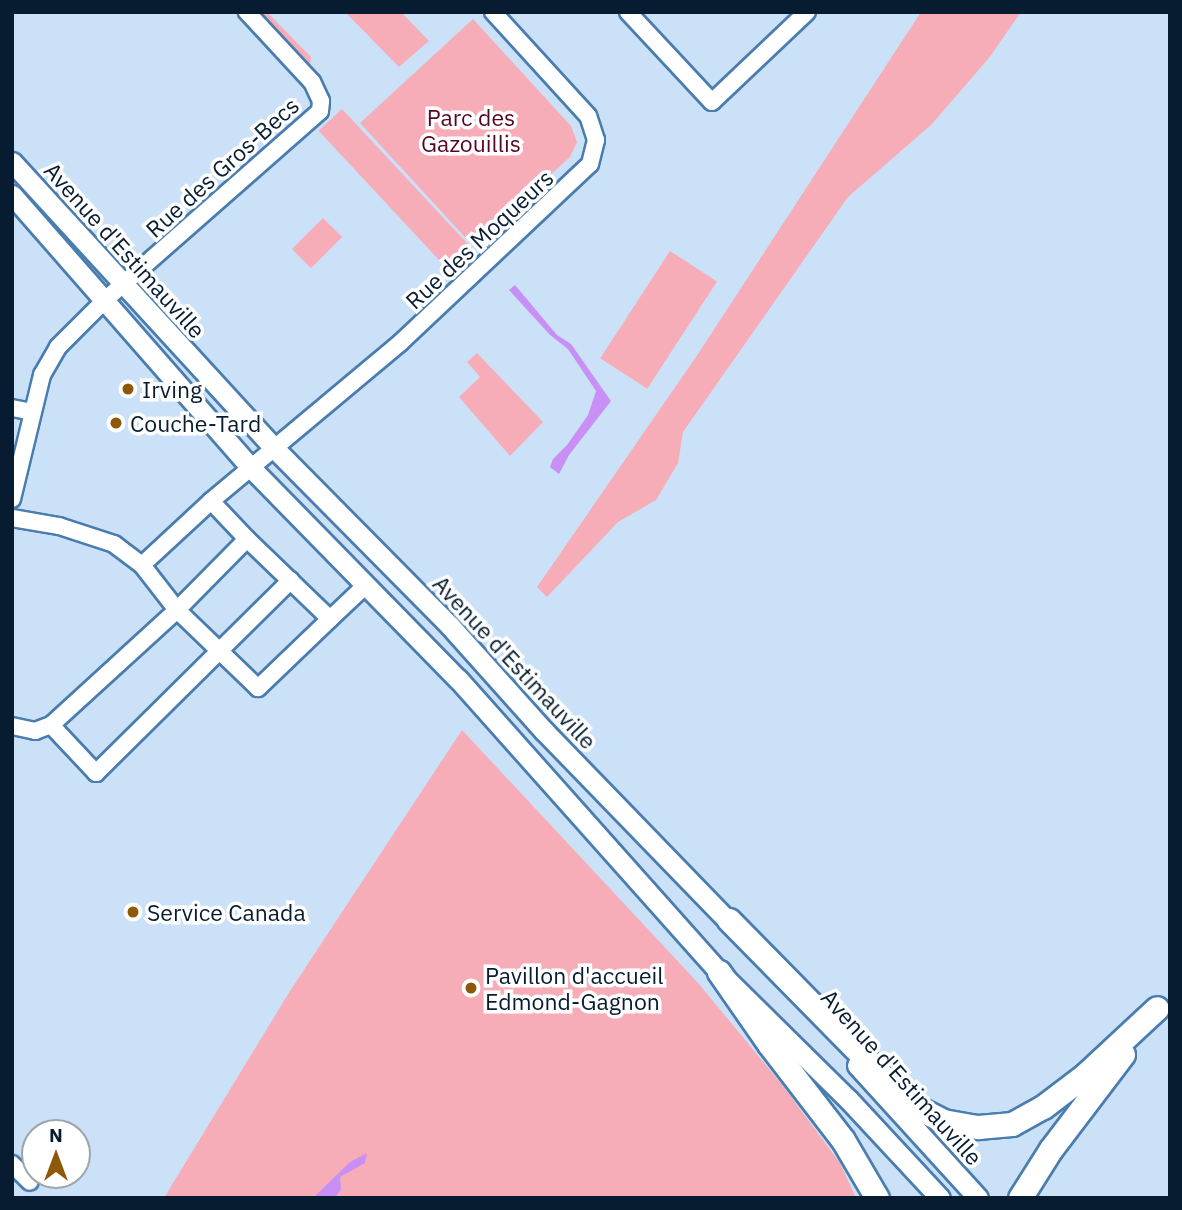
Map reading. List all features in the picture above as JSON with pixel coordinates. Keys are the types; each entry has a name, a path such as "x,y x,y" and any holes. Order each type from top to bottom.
{"highway":[{"path":"729,920 910,1104 943,1121 978,1127 1012,1124 1043,1107 1085,1075 1163,1001"},
{"path":"719,972 769,1044 843,1140 877,1198"},
{"path":"1020,1198 1051,1149 1163,1001"}],"main road":[{"name":"Avenue d'Estimauville","path":"12,163 276,450 450,626 544,731 729,920 978,1198"},
{"name":"Avenue d'Estimauville","path":"12,195 252,469 458,678 719,972 848,1100 940,1198"}],"street":[{"name":"Rue des Gros-Becs","path":"123,285 320,111 321,101 312,82 247,12"},
{"name":"Rue des Moqueurs","path":"142,565 211,501 276,450 447,300 590,164 596,140 588,116 493,12"},
{"path":"628,12 712,102 807,12"},
{"path":"12,499 41,374 58,347 123,285"},
{"path":"12,408 33,412"},
{"path":"211,501 330,619"},
{"path":"12,517 59,526 114,544 142,565 177,610 219,654 258,688 366,585"},
{"path":"12,726 35,731 51,725 177,610 247,538"},
{"path":"51,725 96,773 291,580"}],"green space":[{"path":"257,12 267,12 311,57 310,66"},
{"path":"345,12 401,12 429,41 399,67"},
{"path":"921,12 1021,12 989,58 931,125 848,197 683,432 678,463 656,500 618,522 547,597 537,587 698,354"},
{"name":"Parc des Gazouillis","path":"473,19 571,126 577,142 570,157 473,246 360,123"},
{"path":"342,109 474,250 450,272 319,131"},
{"path":"323,218 342,237 311,268 292,249"},
{"path":"670,251 717,281 647,389 600,358"},
{"path":"477,353 543,422 510,456 459,397 480,377 467,362"},
{"path":"462,730 699,984 783,1086 840,1163 856,1198 164,1198 290,991"}],"shaded area":[{"path":"515,285 557,335 571,344 611,401 569,455 559,474 550,467 553,459 567,445 588,415 596,391 568,349 550,335 509,290"},
{"path":"367,1153 365,1163 340,1177 341,1189 335,1198 313,1198 350,1162"}],"place":[{"name":"Irving","path":"128,389"},
{"name":"Couche-Tard","path":"116,423"},
{"name":"Service Canada","path":"133,912"},
{"name":"Pavillon d'accueil Edmond-Gagnon","path":"471,988"}]}
